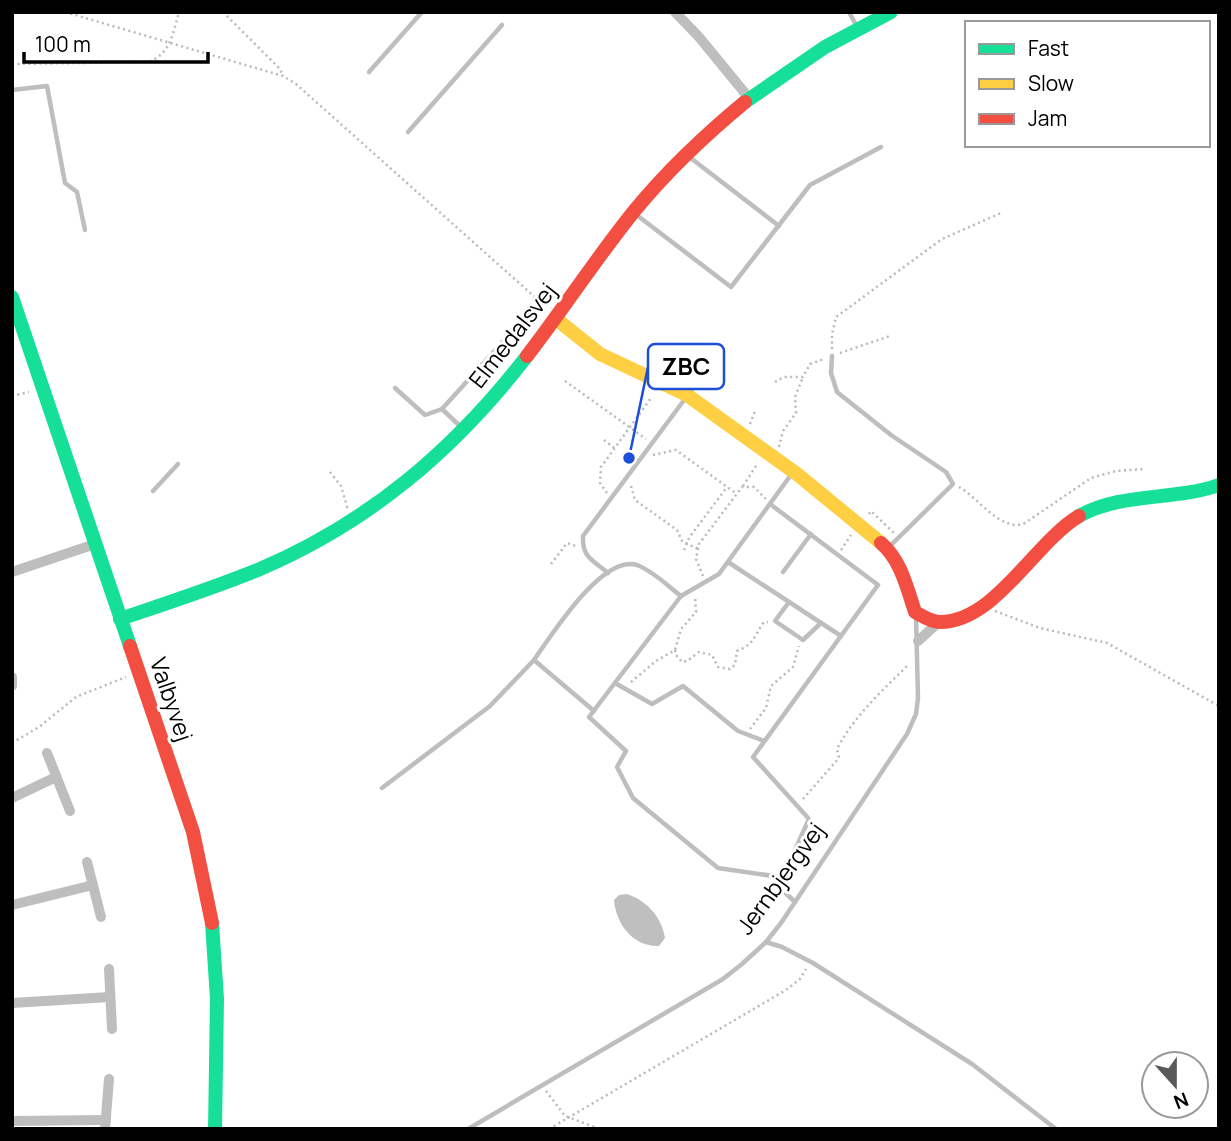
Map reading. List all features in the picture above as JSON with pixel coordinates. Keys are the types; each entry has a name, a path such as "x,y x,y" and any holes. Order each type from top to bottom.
{"street":[{"path":"675,12 749,98"},
{"name":"Elmedalsvej","path":"120,619 260,569 316,541 422,469 464,430 502,387 634,213 686,154 749,98 826,46 891,12"},
{"name":"Valbyvej","path":"12,297 192,832 205,883 212,924 216,986 215,1129"},
{"path":"555,318 600,354 687,395 793,472 888,549 901,571 915,612 939,622"},
{"path":"918,641 939,622 957,618 987,604 1042,544 1088,511 1112,502 1168,498 1199,493 1219,485"},
{"path":"12,572 95,544"},
{"path":"12,677 12,686"},
{"path":"47,753 70,811"},
{"path":"12,798 56,776"},
{"path":"87,862 101,917"},
{"path":"12,905 93,885"},
{"path":"109,968 112,1029"},
{"path":"12,1003 110,997"},
{"path":"12,1121 106,1124 109,1079"}],"lane":[{"path":"369,72 422,12"},
{"path":"849,12 858,29"},
{"path":"408,132 502,25"},
{"path":"12,90 47,86 65,183 77,192 85,230"},
{"path":"634,213 731,287 810,185 881,147"},
{"path":"686,154 779,226"},
{"path":"395,388 425,415 442,409 517,326"},
{"path":"832,356 831,373 837,392 891,435 946,472 953,484 888,549"},
{"path":"608,573 586,555 583,536 702,376"},
{"path":"442,409 464,430"},
{"path":"153,491 178,464"},
{"path":"780,877 718,868 633,798 617,767 626,751 589,717 681,596 719,574 793,472"},
{"path":"770,503 878,585 753,757 808,819 786,870 775,883 795,902"},
{"path":"783,572 811,534"},
{"path":"728,562 841,636"},
{"path":"382,788 490,706 534,660 580,598 608,573 624,565 635,564 649,571 681,596"},
{"path":"789,602 775,621 803,640 822,623"},
{"name":"Jernbjergvej","path":"468,1129 723,979 766,942 907,734 916,714 918,641 915,612"},
{"path":"534,660 594,711"},
{"path":"615,683 652,704 683,686 738,731 764,741"},
{"path":"766,942 810,962 972,1064 1056,1129"}],"path":[{"path":"65,12 283,76 296,83 550,310 555,318"},
{"path":"12,64 147,62 161,56 170,44 179,12"},
{"path":"223,12 280,69 283,76"},
{"path":"832,356 832,334 836,317 942,239 1001,213"},
{"path":"776,459 782,431 796,413 795,397 803,377"},
{"path":"565,381 652,442"},
{"path":"12,396 43,388"},
{"path":"611,499 600,484 601,467 650,398"},
{"path":"604,440 616,449"},
{"path":"645,452 650,455 676,450 737,494"},
{"path":"953,484 967,491 1005,523 1017,526 1091,478 1116,471 1145,469"},
{"path":"330,472 341,486 351,519"},
{"path":"626,478 631,481 635,500 677,530 682,541 698,549"},
{"path":"684,550 685,543 727,487"},
{"path":"705,582 696,559 699,544 742,487 754,487 770,503"},
{"path":"871,511 899,538"},
{"path":"551,564 567,543 574,546 583,545"},
{"path":"693,590 697,601 696,612 681,629 676,650 676,655 682,662 699,652 712,655 718,667 730,669 735,665 737,652 756,639 764,622 775,621"},
{"path":"987,604 997,612 1041,628 1107,643 1219,706"},
{"path":"747,734 766,708 771,686 793,667 797,660 797,650 803,640"},
{"path":"626,690 630,683 652,665 676,650"},
{"path":"797,806 839,758 837,749 845,732 870,702 918,655"},
{"path":"636,656 652,665"},
{"path":"12,743 39,727 76,697 139,672"},
{"path":"549,1129 786,990 800,979 810,962"},
{"path":"541,1086 568,1117 600,1129"}],"shaded area":[{"path":"627,894 647,905 656,916 665,938 659,946 641,943 622,925 614,900 619,895"}],"traffic: fast":[{"path":"745,102 825,47 891,12"},
{"path":"12,297 130,646"},
{"path":"120,619 260,569 300,550 374,506 407,480 470,422 527,356"},
{"path":"1079,516 1113,503 1219,485"},
{"path":"212,923 217,999 215,1129"}],"traffic: slow":[{"path":"555,318 600,354 687,395 797,474 881,543"}],"traffic: jam":[{"path":"527,356 635,210 687,153 745,102"},
{"path":"881,543 898,566 915,612 940,622 960,619 979,609 996,596 1062,528 1079,516"},
{"path":"130,646 193,832 212,923"}],"place":[{"name":"ZBC","path":"629,458"}]}
